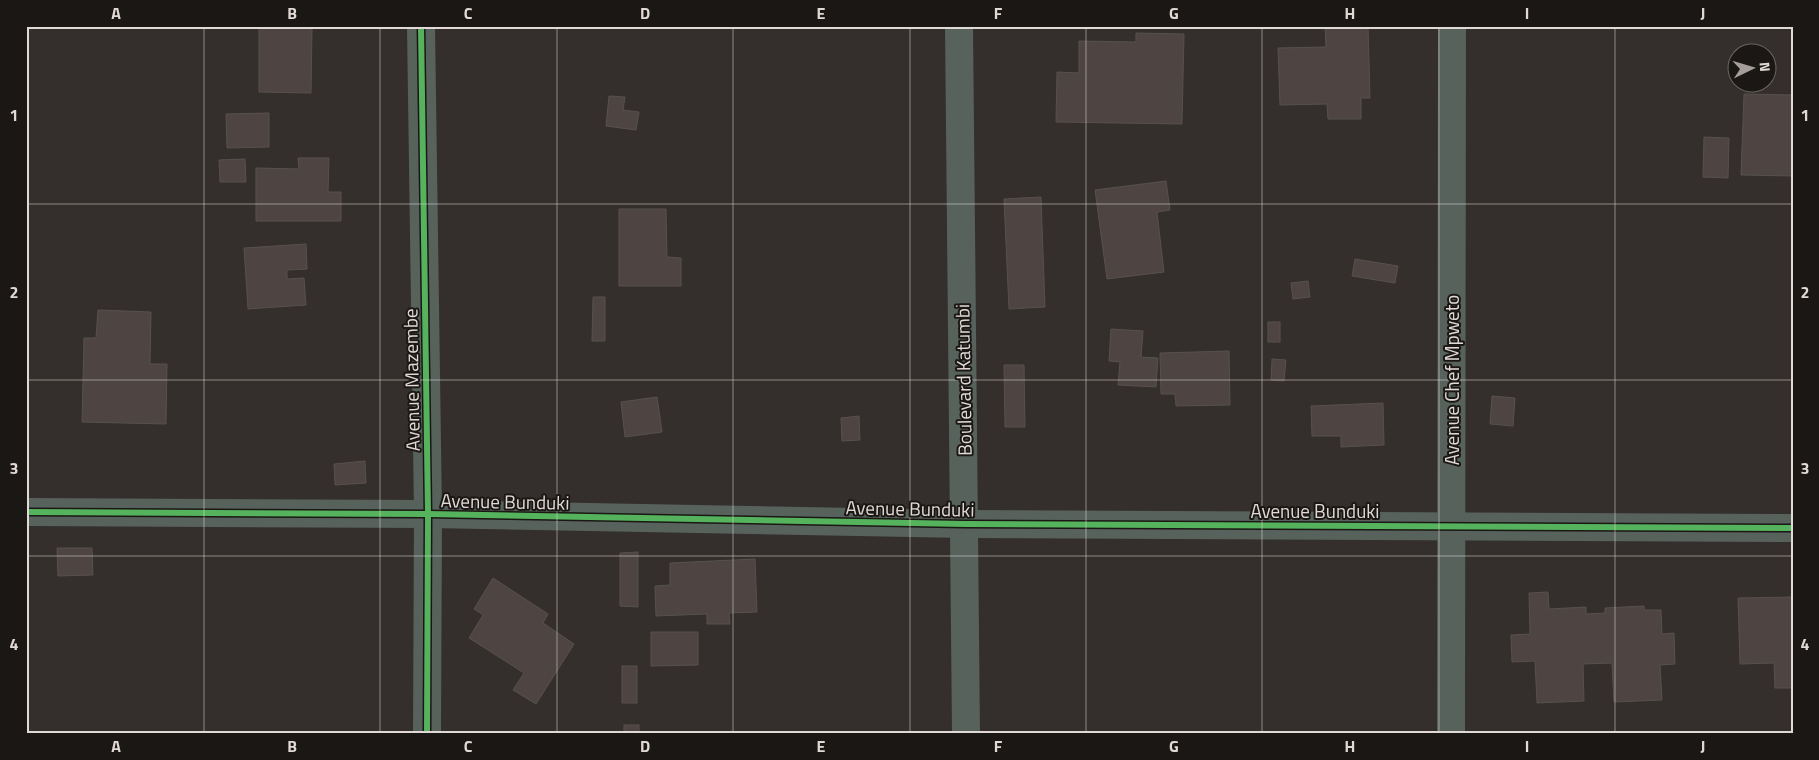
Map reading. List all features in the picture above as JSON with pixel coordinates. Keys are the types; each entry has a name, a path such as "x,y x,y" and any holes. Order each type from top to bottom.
{"street":[{"name":"Avenue Mazembe","path":"420,26 428,514 427,734"},
{"name":"Boulevard Katumbi","path":"959,26 966,734"},
{"name":"Avenue Chef Mpweto","path":"1451,734 1452,26"},
{"name":"Avenue Bunduki","path":"26,512 428,514 965,524 1793,528"}],"building":[{"path":"259,26 312,27 311,93 259,92"},
{"path":"1325,26 1368,26 1370,98 1361,98 1361,119 1328,119 1327,104 1280,105 1278,48 1326,47"},
{"path":"1136,33 1184,34 1182,124 1056,122 1057,72 1079,73 1079,41 1136,42"},
{"path":"1744,94 1793,95 1793,176 1741,175"},
{"path":"609,96 625,97 623,110 639,112 636,130 606,126"},
{"path":"269,113 269,147 227,148 226,114"},
{"path":"1704,137 1729,138 1728,178 1703,177"},
{"path":"298,158 329,158 328,192 341,192 341,221 256,221 256,168 299,169"},
{"path":"245,159 246,182 220,182 219,160"},
{"path":"1166,181 1170,210 1157,212 1164,272 1107,279 1095,190"},
{"path":"1041,197 1045,307 1009,309 1004,199"},
{"path":"619,209 666,209 667,257 681,258 681,286 619,286"},
{"path":"306,244 307,269 287,270 287,279 304,278 306,305 248,309 244,248"},
{"path":"1355,259 1398,266 1395,283 1352,276"},
{"path":"1308,281 1310,297 1293,299 1291,283"},
{"path":"593,297 605,297 605,341 592,341"},
{"path":"98,310 151,312 150,364 167,364 166,424 82,422 84,338 96,338"},
{"path":"1268,322 1280,322 1280,342 1268,342"},
{"path":"1111,329 1143,331 1141,357 1158,358 1156,387 1118,385 1120,362 1109,361"},
{"path":"1229,351 1230,405 1176,406 1175,394 1161,394 1160,353"},
{"path":"1272,359 1286,360 1284,381 1271,380"},
{"path":"1004,365 1024,365 1025,427 1005,427"},
{"path":"1492,396 1515,398 1513,426 1490,424"},
{"path":"657,397 662,432 625,437 621,402"},
{"path":"1383,403 1384,445 1341,447 1341,436 1312,436 1311,406"},
{"path":"859,416 860,440 842,441 841,418"},
{"path":"365,461 366,483 335,485 334,464"},
{"path":"57,548 92,548 93,575 58,576"},
{"path":"638,552 638,607 620,606 620,553"},
{"path":"755,559 757,612 729,613 730,624 707,624 707,614 656,616 655,586 670,585 670,563"},
{"path":"493,578 548,614 543,623 574,644 536,704 513,690 524,673 469,638 483,615 474,609"},
{"path":"1548,592 1549,609 1586,607 1586,614 1605,613 1605,608 1644,606 1644,610 1661,610 1662,634 1674,633 1675,664 1660,665 1662,700 1614,702 1612,663 1583,664 1584,701 1537,703 1535,661 1512,662 1511,635 1530,634 1529,593"},
{"path":"1793,597 1793,688 1775,688 1774,663 1740,664 1738,598"},
{"path":"651,632 698,632 698,665 651,666"},
{"path":"622,666 637,666 637,703 622,703"},
{"path":"624,725 639,725 639,734 624,734"}],"cycle path":[{"path":"421,26 428,514 427,734"},
{"path":"26,512 428,514 965,524 1793,528"}]}
